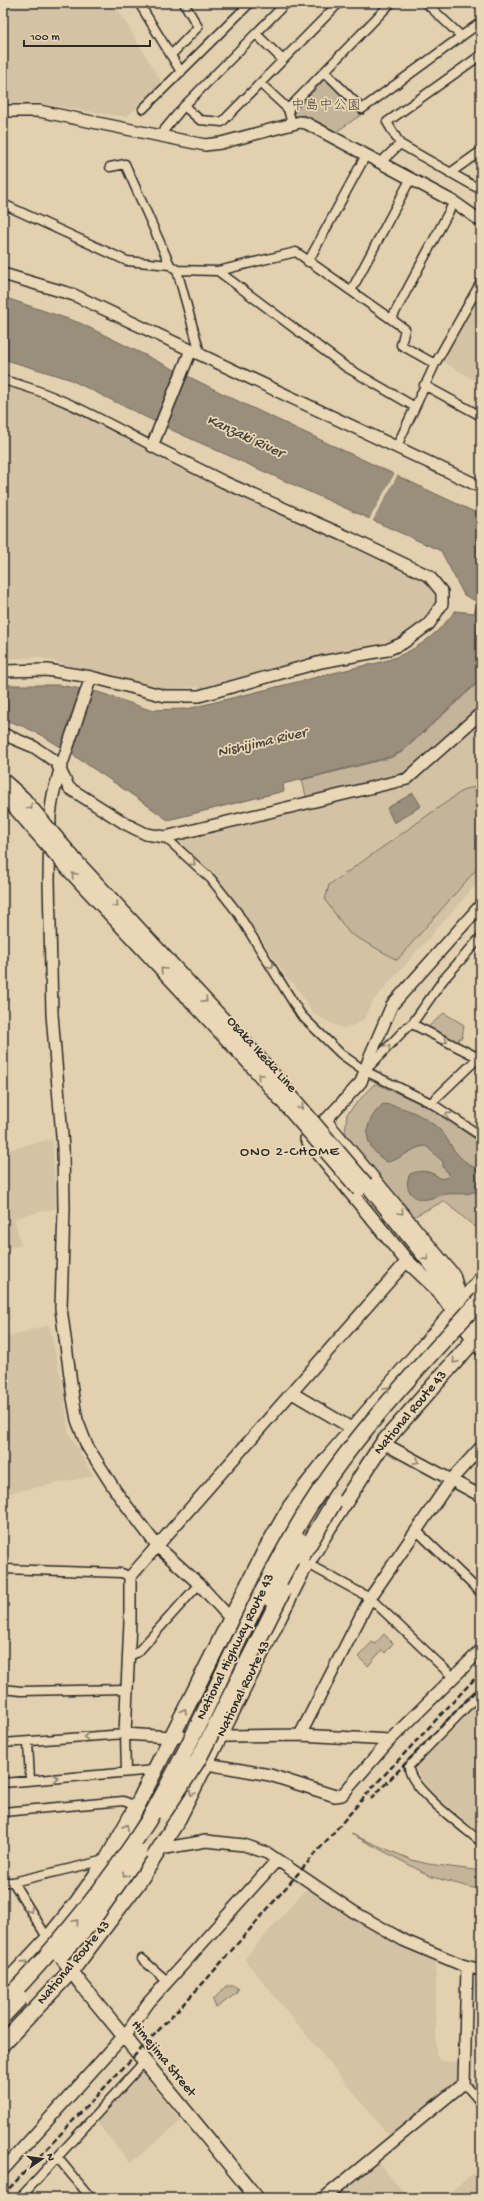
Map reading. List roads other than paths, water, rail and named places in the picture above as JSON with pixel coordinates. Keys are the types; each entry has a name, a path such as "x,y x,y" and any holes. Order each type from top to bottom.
{"highway":[{"path":"3,1987 48,1939 77,1903 107,1860 137,1806 277,1529 291,1506 326,1461 481,1280"},
{"name":"National Highway Route 43","path":"3,2003 33,1972 84,1913 160,1810 276,1566 304,1516 338,1465 370,1425 481,1299"},
{"name":"National Highway Route 43","path":"3,2016 89,1925 127,1873 311,1522 339,1480 377,1431 481,1313"},
{"name":"National Route 43","path":"3,2043 123,1904 160,1849 207,1764 306,1563 383,1443 480,1337"},
{"path":"160,1810 198,1760 288,1582 334,1502 359,1468 383,1443"},
{"path":"160,1810 171,1764 264,1568 326,1461"},
{"path":"3,2030 69,1968"}],"main road":[{"name":"Osaka Ikeda Line","path":"3,780 22,798 77,862 258,1057 458,1306 480,1337"},
{"name":"Osaka Ikeda Line","path":"3,794 69,870 363,1187 440,1292 458,1306"},
{"path":"440,1292 407,1261 307,1139 325,1121 453,1275 458,1306"},
{"name":"Himejima Street","path":"48,1939 69,1968 257,2198"}],"street":[{"path":"139,3 181,72"},
{"path":"171,55 198,27 184,3"},
{"path":"237,3 244,9"},
{"path":"143,109 250,3"},
{"path":"160,136 184,106 286,3"},
{"path":"184,106 200,120 222,122 339,3"},
{"path":"288,109 390,3"},
{"path":"426,3 461,36"},
{"path":"325,72 362,109 481,22"},
{"path":"256,34 283,60"},
{"path":"481,55 387,122 400,144 481,189"},
{"path":"261,84 288,109 292,124"},
{"path":"3,111 38,111 211,145 292,124 306,123 454,202 481,221"},
{"path":"381,162 400,144"},
{"path":"450,173 481,151"},
{"path":"308,262 366,155"},
{"path":"110,167 125,164 173,267 193,353 154,443"},
{"path":"351,291 411,178"},
{"path":"392,318 454,202"},
{"path":"3,204 127,261 218,271 296,252 308,262 392,318 405,329 401,345 435,364"},
{"path":"218,271 346,367 414,407"},
{"path":"3,274 74,295 193,353 481,487"},
{"path":"396,448 424,384 481,284"},
{"path":"3,380 27,386 79,408 154,443 224,482 350,538 429,576 442,592 442,604 429,624 403,643 387,650 321,662 199,696 165,696 90,681 47,670 3,671"},
{"path":"424,384 481,416"},
{"path":"90,681 65,752 53,795 50,816 49,880 52,1014 62,1148 64,1209 61,1308 64,1334 77,1420 87,1446 117,1493 158,1547 198,1584 231,1618"},
{"path":"3,734 34,747 56,762 69,788 126,824 146,834 165,837 407,779 481,713"},
{"path":"165,837 211,879 237,912 301,1015 341,1054 365,1071 431,1104 481,1136"},
{"path":"325,1121 361,1082 392,1005 481,905"},
{"path":"365,1071 406,1027 412,1024 443,980 481,937"},
{"path":"412,1024 480,1059 431,1104"},
{"path":"126,1771 125,1734 130,1577 158,1547 407,1261"},
{"path":"292,1393 353,1429"},
{"path":"383,1443 481,1496"},
{"path":"300,1735 370,1598 451,1480 481,1448"},
{"path":"416,1530 481,1593"},
{"path":"306,1563 370,1598 453,1677"},
{"path":"3,1569 122,1573 130,1577"},
{"path":"128,1656 138,1652 198,1584"},
{"path":"207,1764 270,1775 339,1796 344,1793 390,1740 481,1650"},
{"path":"3,1689 21,1691 127,1689"},
{"path":"481,1692 409,1766 409,1769 415,1782 427,1796 481,1842"},
{"path":"3,1743 125,1734 171,1737 300,1735 390,1740"},
{"path":"28,1742 30,1780"},
{"path":"3,1783 126,1771 155,1770"},
{"path":"3,1812 123,1801 137,1806"},
{"path":"160,1849 206,1841 244,1845 277,1860 354,1912 403,1940 467,1966 481,1970"},
{"path":"3,1882 13,1882 107,1860"},
{"path":"3,2170 124,2036 167,1981 277,1860"},
{"path":"13,1882 48,1939"},
{"path":"142,1959 167,1981"},
{"path":"467,1966 464,2083 481,2103"},
{"path":"20,2198 145,2061"},
{"path":"324,2198 464,2083"},
{"path":"57,2157 91,2198"}],"water":[{"path":"3,297 80,323 244,404 481,515 481,679 401,752 390,757 283,784 284,791 168,820 52,742 33,731 3,720 3,685 59,685 98,692 150,710 187,709 376,663 402,654 425,641 446,622 455,611 474,613 478,602 464,595 441,551 176,432 69,379 3,359"},
{"path":"413,793 421,806 394,823 387,808"},
{"path":"383,1104 406,1109 421,1116 435,1126 443,1133 459,1156 481,1173 481,1189 468,1193 447,1194 428,1199 419,1199 414,1196 410,1192 407,1185 410,1174 423,1171 434,1174 441,1179 448,1177 449,1174 443,1167 443,1162 426,1146 416,1149 392,1161 387,1162 379,1156 369,1142 367,1134 371,1119"}],"railway":[{"path":"3,2195 206,1980 373,1787 481,1672"},
{"path":"371,1799 481,1685"}],"district":[{"name":"ONO 2-CHOME","path":"290,1152"}],"park label":[{"name":"中島中公園","path":"326,106"}],"water label":[{"name":"Kanzaki River","path":"245,437"},
{"name":"Nishijima River","path":"262,743"}]}
